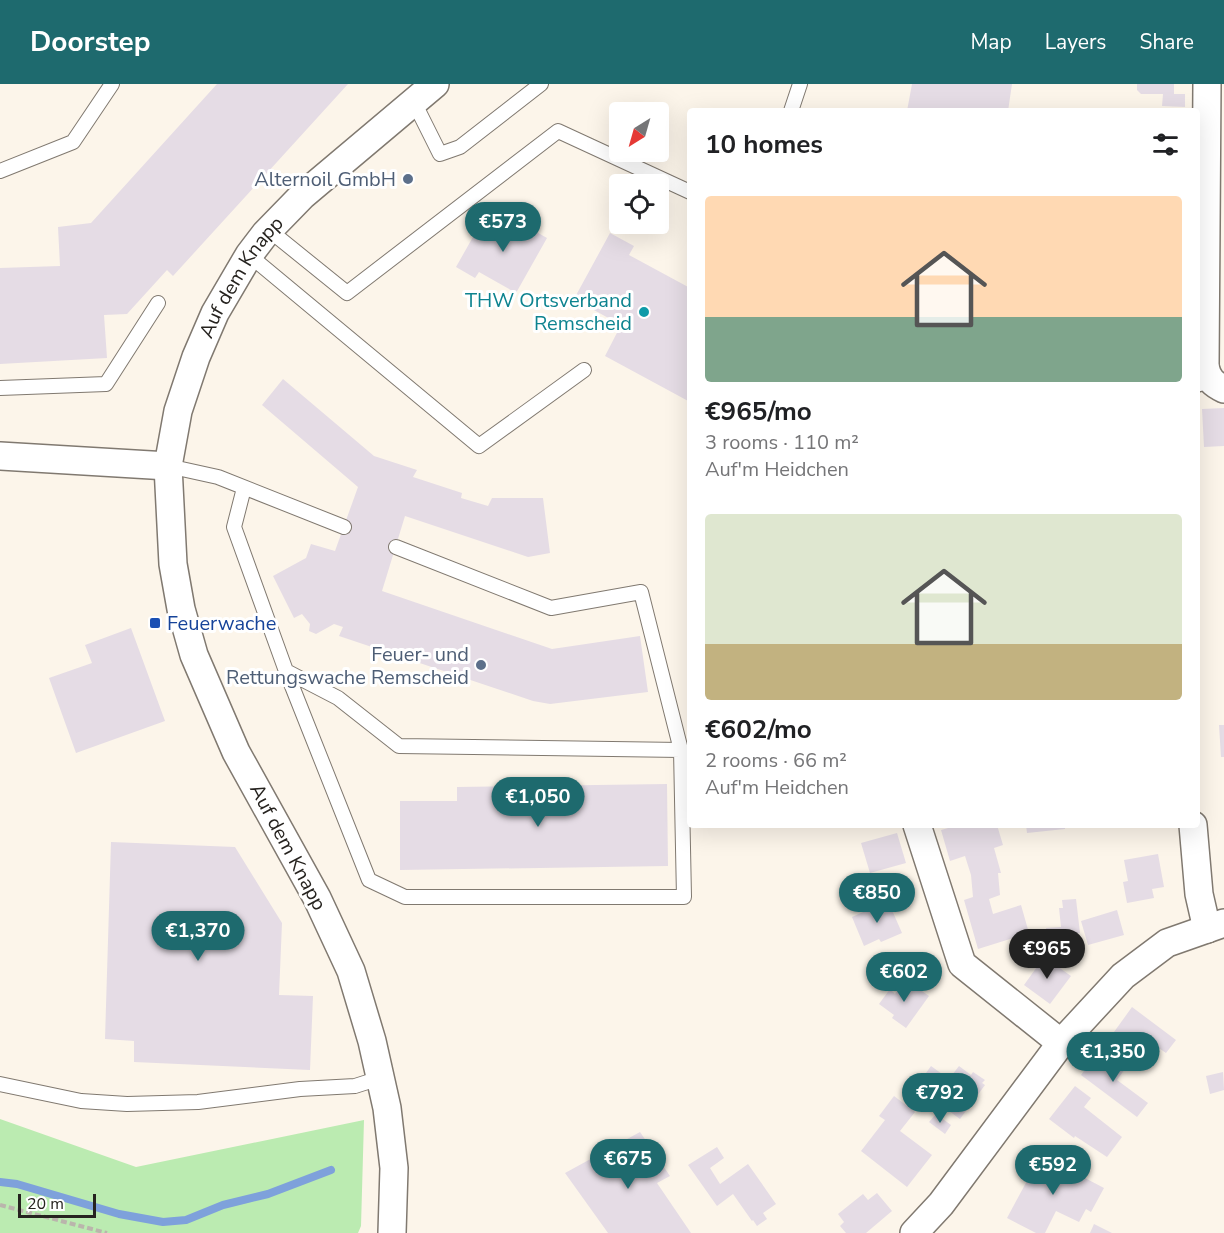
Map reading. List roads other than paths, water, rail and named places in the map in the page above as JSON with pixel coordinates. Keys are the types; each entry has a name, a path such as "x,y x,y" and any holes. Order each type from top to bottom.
{"street":[{"name":"Auf dem Knapp","path":"392,1233 394,1168 387,1108 372,1041 351,971 317,898 236,752 194,655 181,609 173,564 168,466 178,411 196,357 215,313 249,255 269,230 302,196 435,84"},
{"path":"1208,84 1215,340 1200,371 1214,384 1224,388"},
{"path":"0,456 168,466"},
{"path":"918,828 962,964 1060,1043"},
{"path":"914,1233 941,1204 1060,1043 1123,976 1167,943 1216,926 1199,894 1193,828"}],"lane":[{"path":"0,171 73,142 112,84"},
{"path":"414,102 440,154 460,147 541,84"},
{"path":"792,108 800,84"},
{"path":"269,230 347,293 558,132 687,191"},
{"path":"249,255 479,446 584,370"},
{"path":"0,388 106,384 158,303"},
{"path":"168,466 218,477 344,526"},
{"path":"244,488 234,527 286,671 369,880 405,897 684,897 681,750 641,592 551,608 396,547"},
{"path":"286,671 338,698 399,746 681,750"},
{"path":"0,1084 81,1101 127,1104 198,1102 300,1089 355,1086 380,1078"}],"waterway":[{"path":"0,1182 17,1184 119,1214 163,1222 186,1220 223,1205 268,1194 331,1170"}],"place":[{"name":"Alternoil GmbH","path":"408,179"},
{"name":"THW Ortsverband Remscheid","path":"644,312"},
{"name":"Feuerwache","path":"155,623"},
{"name":"Feuer- und Rettungswache Remscheid","path":"481,665"}]}
